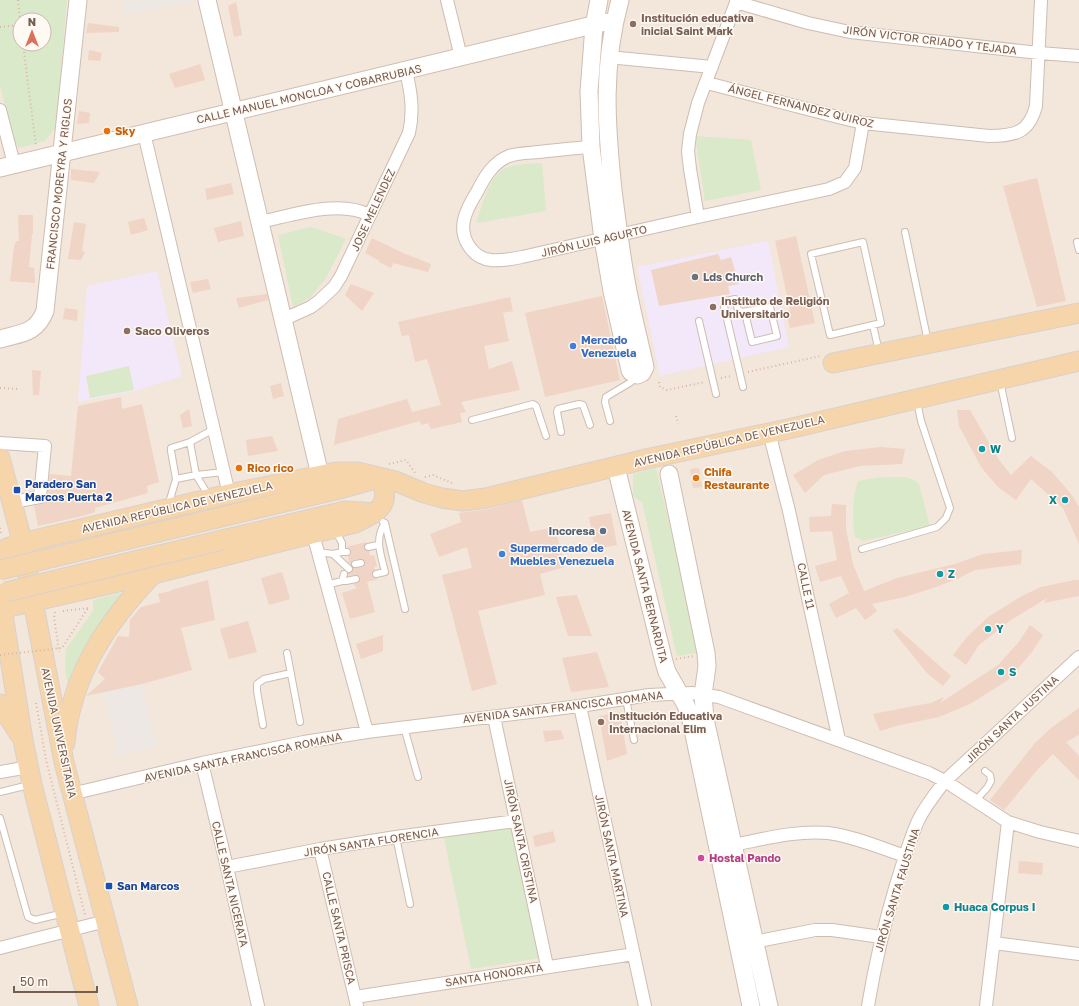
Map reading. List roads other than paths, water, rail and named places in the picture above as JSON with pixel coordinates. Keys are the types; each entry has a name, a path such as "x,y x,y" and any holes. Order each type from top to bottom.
{"main road":[{"name":"FRANCISCO MOREYRA Y RIGLOS","path":"0,339 30,330 40,322 45,311 78,0"},
{"path":"207,0 320,475"},
{"path":"599,0 594,26 589,92 591,147 611,237 630,370 634,374 640,375 645,366 628,288 611,237 606,94 608,57 620,0"},
{"name":"CALLE MANUEL MONCLOA Y COBARRUBIAS","path":"7,166 594,26 609,21 616,16"},
{"path":"829,359 880,353 929,344 1079,313"},
{"name":"AVENIDA REPÚBLICA DE VENEZUELA","path":"0,554 7,548 22,543 221,496 336,472 357,472 395,481 434,496 464,500 486,498 646,459 1079,361"},
{"name":"AVENIDA UNIVERSITARIA","path":"0,458 22,543 64,762 72,794 97,923 128,1006"},
{"name":"AVENIDA SANTA BERNARDITA","path":"616,467 664,662 667,672 686,705 691,720 751,1006"},
{"path":"668,474 706,653 707,666 703,694 705,719 769,1006"},
{"path":"380,478 383,485 385,499 381,518"},
{"name":"AVENIDA REPÚBLICA DE VENEZUELA","path":"0,570 380,478"},
{"path":"0,602 222,540 346,511 381,518"},
{"path":"0,602 34,601 153,574 315,543 335,529 381,518"},
{"path":"64,762 67,726 74,695 87,664 112,622 153,574"},
{"path":"0,602 23,740 89,1006"},
{"path":"0,704 23,740"}],"street":[{"path":"447,0 462,57"},
{"name":"ÁNGEL FERNANDEZ QUIROZ","path":"707,83 863,123 989,136 1005,136 1019,133 1027,126 1033,117 1036,106 1041,0"},
{"path":"698,217 688,150 690,134 693,118 737,1"},
{"name":"JIRÓN VICTOR CRIADO Y TEJADA","path":"737,1 808,23 850,32 1079,56"},
{"path":"608,57 712,67"},
{"name":"JOSE MELENDEZ","path":"282,320 311,307 327,294 334,286 347,265 409,133 412,116 412,101 406,70"},
{"path":"0,110 7,166"},
{"name":"JIRÓN LUIS AGURTO","path":"591,147 508,156 495,166 484,178 471,202 464,220 466,241 473,251 481,257 492,260 522,257 829,189 845,182 855,168 863,123"},
{"path":"144,133 224,472 221,496"},
{"path":"260,222 336,208 361,211 370,215"},
{"name":"CALLE 11","path":"769,432 789,511 839,740"},
{"path":"0,443 45,446 40,497 12,502"},
{"path":"315,543 367,732"},
{"name":"JIRÓN SANTA JUSTINA","path":"945,781 1079,658"},
{"name":"AVENIDA SANTA FRANCISCA ROMANA","path":"72,794 202,763 304,742 367,732 580,706 649,695 680,693 703,694 719,698 929,773 945,781 1008,822 1040,832 1079,841"},
{"name":"JIRÓN SANTA MARTINA","path":"580,706 645,1006"},
{"name":"JIRÓN SANTA CRISTINA","path":"494,716 547,966"},
{"name":"CALLE SANTA NICERATA","path":"202,763 258,1006"},
{"path":"0,772 31,775"},
{"name":"JIRÓN SANTA FAUSTINA","path":"868,1006 881,937 905,856 918,821 931,798 945,781"},
{"name":"JIRÓN SANTA FLORENCIA","path":"227,867 320,849 516,821"},
{"path":"986,1006 1008,822"},
{"path":"733,845 807,832 829,833 847,837 905,856"},
{"name":"CALLE SANTA PRISCA","path":"320,849 356,1001"},
{"path":"0,948 68,921 97,923"},
{"path":"754,942 815,930 832,930 881,937"},
{"path":"994,943 1079,954"},
{"name":"SANTA HONORATA","path":"356,1001 547,966 634,954"}],"lane":[{"path":"905,232 929,344"},
{"path":"863,242 881,323 873,325 830,335 811,254 863,242"},
{"path":"1077,242 1079,250"},
{"path":"743,387 724,306 726,301 735,299 738,310 745,313 770,307 777,336 752,342 745,313"},
{"path":"699,322 716,394"},
{"path":"873,325 880,353"},
{"path":"1000,380 1012,438"},
{"path":"610,421 605,402 606,398 631,382"},
{"path":"862,549 937,527 946,518 950,508 921,421 916,399"},
{"path":"472,420 533,404 536,406 546,436"},
{"path":"562,432 557,412 558,409 579,404 583,405 590,426"},
{"path":"166,509 176,480 170,452 171,448 190,442 214,429"},
{"path":"190,442 196,475 207,493 221,496"},
{"path":"176,480 196,475 224,472"},
{"path":"376,574 386,572 378,558 381,518"},
{"path":"381,518 406,609"},
{"path":"333,554 344,552 342,543 335,529"},
{"path":"315,543 333,554 349,569"},
{"path":"368,547 378,545"},
{"path":"342,580 344,574"},
{"path":"326,585 342,580 346,581 356,579"},
{"path":"287,653 300,722"},
{"path":"263,725 257,684 264,679 291,673"},
{"path":"626,699 634,740"},
{"path":"404,727 418,777"},
{"path":"975,801 987,788 991,781 990,775 985,771"},
{"path":"0,792 9,790 31,775"},
{"path":"0,818 28,917 35,920 68,921"},
{"path":"396,837 410,904"}],"place":[{"name":"Institución educativa inicial Saint Mark","path":"633,24"},
{"name":"Sky","path":"107,131"},
{"name":"Lds Church","path":"695,277"},
{"name":"Instituto de Religión Universitario","path":"713,307"},
{"name":"Saco Oliveros","path":"127,331"},
{"name":"Mercado Venezuela","path":"573,346"},
{"name":"W","path":"982,449"},
{"name":"Rico rico","path":"239,468"},
{"name":"Chifa Restaurante","path":"696,478"},
{"name":"Paradero San Marcos Puerta 2","path":"17,490"},
{"name":"X","path":"1065,500"},
{"name":"Incoresa","path":"603,531"},
{"name":"Supermercado de Muebles Venezuela","path":"502,554"},
{"name":"Z","path":"940,574"},
{"name":"Y","path":"988,629"},
{"name":"S","path":"1001,672"},
{"name":"Institución Educativa Internacional Elim","path":"601,722"},
{"name":"Hostal Pando","path":"701,858"},
{"name":"San Marcos","path":"109,886"},
{"name":"Huaca Corpus I","path":"946,907"}]}
